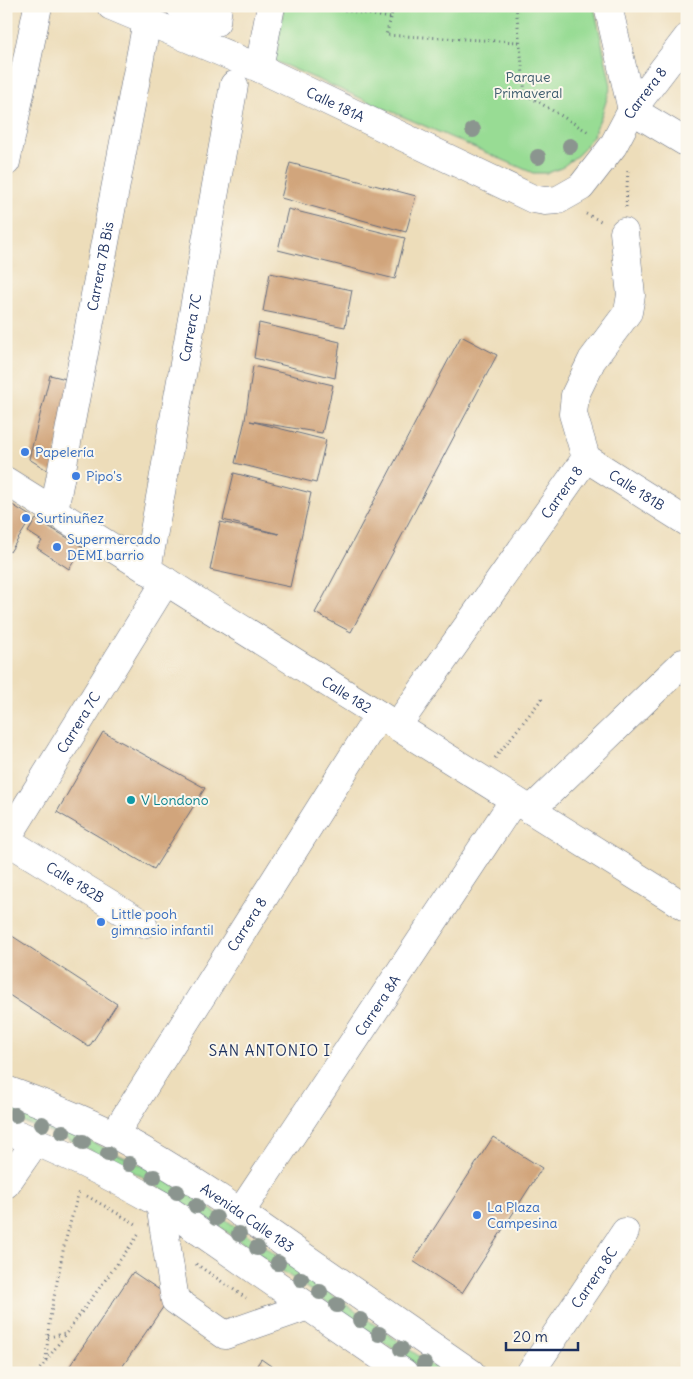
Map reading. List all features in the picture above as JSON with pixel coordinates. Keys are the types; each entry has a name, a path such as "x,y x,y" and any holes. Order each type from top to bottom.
{"street":[{"path":"6,162 38,6"},
{"name":"Calle 181A","path":"111,6 259,68 533,199 545,201 564,198"},
{"path":"180,6 216,22 218,6"},
{"path":"259,68 271,6"},
{"path":"608,6 632,110 687,143"},
{"name":"Carrera 7B Bis","path":"54,511 147,21"},
{"name":"Carrera 8","path":"564,198 581,187 613,146 632,110 687,38"},
{"name":"Carrera 7C","path":"6,840 156,576 234,85"},
{"name":"Carrera 8","path":"114,1135 388,721 586,458 573,414 575,395 592,360 628,312 631,295 624,232"},
{"name":"Calle 181B","path":"586,458 687,522"},
{"name":"Calle 182","path":"6,481 687,908"},
{"name":"Carrera 8A","path":"240,1213 523,805 683,663"},
{"name":"Calle 182B","path":"6,840 143,924"},
{"name":"Avenida Calle 183","path":"6,1090 46,1105 114,1135 186,1176 471,1373"},
{"path":"6,1130 78,1160 160,1204 404,1373"},
{"path":"6,1184 36,1141"},
{"path":"160,1204 175,1300 225,1335 308,1306"},
{"name":"Carrera 8C","path":"530,1373 625,1232"}],"path":[{"path":"320,6 391,18"},
{"path":"393,6 386,35 520,42"},
{"path":"516,6 525,94 613,146"},
{"path":"564,198 624,232"},
{"path":"479,778 544,696"},
{"path":"45,1361 49,1323 64,1246 78,1191 144,1228 275,1318"},
{"path":"37,1373 144,1228"},
{"path":"48,1337 66,1334"}],"green space":[{"name":"Parque Primaveral","path":"284,6 594,6 611,86 593,136 579,154 561,168 548,173 533,173 275,61"},
{"path":"10,1107 67,1130 151,1170 219,1215 443,1373 428,1373 214,1223 147,1179 66,1138 8,1117"}],"building":[{"path":"290,163 416,196 406,232 281,198"},
{"path":"288,209 405,238 395,279 278,250"},
{"path":"270,273 352,290 345,327 263,311"},
{"path":"259,323 340,342 335,378 254,358"},
{"path":"461,336 497,355 351,632 315,613"},
{"path":"253,366 333,385 322,433 250,421 326,440 316,483 235,463 245,420"},
{"path":"50,375 70,380 52,473 29,459"},
{"path":"234,473 311,493 290,587 210,570 220,522 279,534 223,520"},
{"path":"6,501 32,517 10,552 6,549"},
{"path":"36,519 83,547 69,569 37,548 42,541 28,532"},
{"name":"V Londono","path":"103,732 205,788 154,869 57,812"},
{"path":"6,932 117,1004 89,1047 6,993"},
{"name":"La Plaza Campesina","path":"493,1137 542,1168 462,1293 413,1261"},
{"path":"133,1272 170,1297 118,1373 65,1373"},
{"path":"261,1359 281,1373 252,1373"}],"place":[{"name":"Papelería","path":"25,452"},
{"name":"Pipo's","path":"76,476"},
{"name":"Surtinuñez","path":"26,518"},
{"name":"Supermercado DEMI barrio","path":"57,547"},
{"name":"V Londono","path":"131,800"},
{"name":"Little pooh gimnasio infantil","path":"101,922"},
{"name":"La Plaza Campesina","path":"477,1215"}],"district":[{"name":"SAN ANTONIO I","path":"270,1050"}]}
